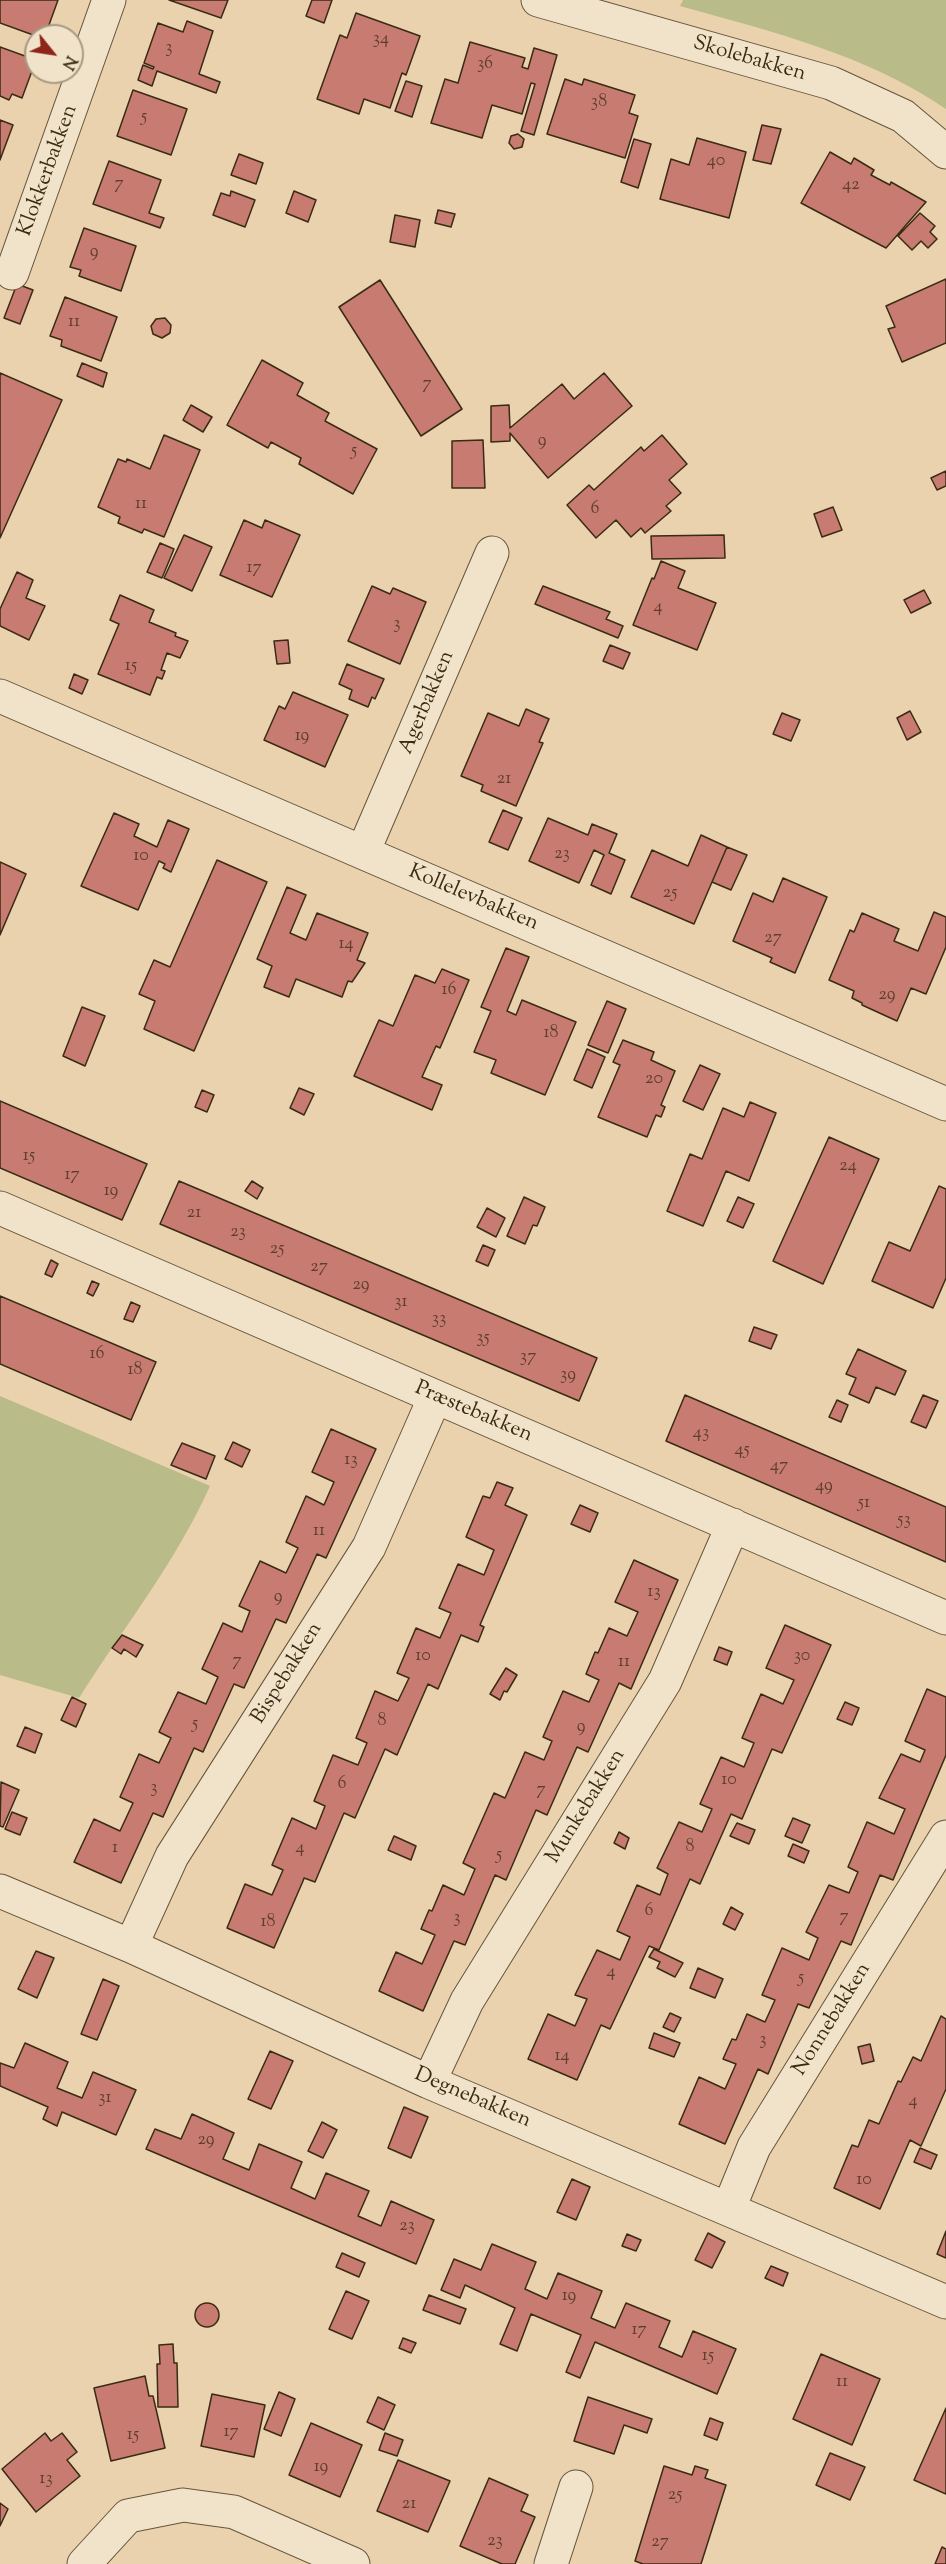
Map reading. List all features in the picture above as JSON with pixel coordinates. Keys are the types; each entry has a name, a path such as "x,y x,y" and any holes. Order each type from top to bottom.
{"street":[{"name":"Klokkerbakken","path":"12,273 109,0"},
{"name":"Skolebakken","path":"538,0 831,83 903,116 946,152"},
{"name":"Agerbakken","path":"363,852 492,553"},
{"name":"Kollelevbakken","path":"0,696 946,1104"},
{"name":"Præstebakken","path":"0,1208 946,1618"},
{"name":"Bispebakken","path":"131,1946 172,1856 369,1547 435,1397"},
{"name":"Munkebakken","path":"429,2082 467,2001 665,1681 733,1526"},
{"name":"Nonnebakken","path":"729,2208 754,2147 946,1836"},
{"name":"Degnebakken","path":"0,1891 131,1946 429,2082 946,2302"},
{"path":"551,2564 576,2487"},
{"path":"84,2564 128,2516 183,2505 234,2512 353,2564"}],"green space":[{"path":"683,0 946,0 946,109 883,73 851,59 784,36 680,6"},
{"path":"0,1396 210,1486 165,1568 79,1698 0,1675"}],"building":[{"path":"0,0 58,0 49,24 24,24 24,32 0,23"},
{"path":"169,0 228,0 221,18"},
{"path":"312,0 332,0 324,23 306,16"},
{"path":"356,13 420,36 406,75 402,73 390,108 364,99 359,114 317,99 340,35 347,38"},
{"path":"187,21 213,31 199,74 220,82 216,93 157,71 152,86 138,80 143,65 153,69 154,67 144,63 158,23 183,32"},
{"path":"470,42 525,58 522,67 528,69 534,48 557,55 534,135 521,131 535,84 531,83 522,114 492,105 482,138 431,123 445,79 458,83"},
{"path":"0,47 24,56 24,84 27,84 22,98 12,94 9,100 0,96"},
{"path":"565,79 582,85 584,79 635,95 629,113 638,116 625,158 547,134"},
{"path":"406,81 422,86 412,117 395,111"},
{"path":"133,90 187,109 171,155 117,136"},
{"path":"0,120 13,125 0,160"},
{"path":"762,125 781,129 771,164 753,160"},
{"path":"518,134 524,139 522,147 514,149 509,143 511,136"},
{"path":"697,138 746,152 729,218 660,199 671,159 689,165"},
{"path":"634,139 651,144 638,188 621,182"},
{"path":"830,152 851,164 854,158 874,170 871,175 890,185 891,182 926,202 886,248 801,203"},
{"path":"239,154 263,163 256,184 231,175"},
{"path":"109,161 161,180 149,213 164,218 160,228 93,204"},
{"path":"231,191 255,200 245,227 213,215 221,193 230,196"},
{"path":"294,191 316,200 308,222 286,213"},
{"path":"438,210 455,214 451,227 435,223"},
{"path":"920,213 935,226 930,232 937,239 928,248 921,241 912,250 898,236"},
{"path":"395,215 420,220 415,247 390,242"},
{"path":"84,228 136,246 121,291 79,276 81,270 70,267"},
{"path":"946,279 946,343 902,362 888,329 895,327 886,306"},
{"path":"380,280 462,409 421,436 339,307"},
{"path":"17,284 33,290 20,324 4,318"},
{"path":"65,297 117,317 101,361 61,346 62,340 50,336"},
{"path":"165,318 171,325 170,333 162,338 153,334 151,326 156,319"},
{"path":"262,360 303,383 297,395 329,413 325,421 377,449 353,494 299,464 301,458 271,442 268,448 227,425"},
{"path":"82,363 107,373 103,387 77,376"},
{"path":"0,373 62,400 0,538"},
{"path":"604,373 632,406 548,478 510,433 510,441 491,442 491,406 509,405 510,428 562,384 574,399"},
{"path":"191,405 212,417 203,432 183,420"},
{"path":"164,435 200,450 164,537 144,529 142,533 118,523 120,517 98,507 118,459 126,462 127,459 150,469"},
{"path":"662,435 687,464 669,480 681,493 666,506 671,511 645,533 641,528 631,537 616,520 596,538 567,505 589,485 594,490 641,447 644,451"},
{"path":"483,440 485,488 452,488 452,441"},
{"path":"946,471 946,486 937,490 931,478"},
{"path":"833,507 842,530 822,537 814,514"},
{"path":"244,520 262,528 265,520 300,535 272,597 220,575"},
{"path":"184,535 212,547 192,591 164,578"},
{"path":"724,535 725,558 652,559 651,536"},
{"path":"160,543 174,549 162,578 147,572"},
{"path":"661,561 685,571 678,588 716,603 697,650 633,625"},
{"path":"17,572 33,580 26,598 45,606 29,640 0,626 0,609"},
{"path":"372,586 390,594 393,588 426,602 400,664 348,641"},
{"path":"543,586 610,612 606,619 623,626 618,638 535,604"},
{"path":"924,590 931,603 911,613 904,600"},
{"path":"120,595 154,610 149,622 176,633 175,636 188,641 180,658 167,653 161,670 165,671 162,679 157,677 150,695 98,674 119,624 110,620"},
{"path":"288,640 290,663 277,664 274,641"},
{"path":"610,645 630,653 623,669 603,661"},
{"path":"347,664 384,679 375,699 372,697 368,707 349,699 352,690 339,684"},
{"path":"74,674 88,680 82,694 69,688"},
{"path":"293,692 348,715 325,767 264,740 279,706 285,709"},
{"path":"526,709 549,719 539,742 543,743 516,806 481,791 483,785 461,776 488,713 519,726"},
{"path":"910,711 921,732 907,740 897,718"},
{"path":"782,713 800,720 791,741 773,734"},
{"path":"503,810 522,818 508,850 489,842"},
{"path":"114,813 139,824 134,836 157,847 168,820 189,829 171,872 163,868 165,864 159,861 138,910 81,886"},
{"path":"548,818 588,835 592,824 617,834 609,853 625,860 611,894 591,885 604,855 594,850 579,883 529,861"},
{"path":"701,835 727,847 694,924 631,897 652,850 688,866"},
{"path":"727,847 747,855 731,890 712,882"},
{"path":"217,860 267,882 194,1051 144,1029 155,1001 139,994 154,960 170,967"},
{"path":"0,862 26,874 0,935"},
{"path":"783,878 827,897 795,973 770,962 772,958 733,941 753,893 773,902"},
{"path":"287,887 306,895 290,933 306,940 317,913 368,933 357,960 365,963 352,982 348,981 342,997 296,979 289,997 264,987 272,966 257,959"},
{"path":"934,912 946,917 946,947 926,994 911,988 897,1021 862,1005 852,998 854,991 829,980 850,930 854,932 862,913 899,929 894,941 918,951"},
{"path":"506,948 529,957 507,1011 516,1015 522,1000 576,1022 545,1095 491,1073 496,1060 474,1052 491,1011 481,1007"},
{"path":"442,969 469,980 440,1048 436,1046 422,1077 442,1085 432,1110 354,1076 379,1020 393,1026 415,975 435,983"},
{"path":"607,1001 626,1009 608,1053 588,1045"},
{"path":"82,1007 105,1016 85,1066 63,1056"},
{"path":"623,1040 654,1052 651,1060 675,1071 661,1105 665,1107 661,1117 656,1115 647,1137 598,1117 620,1065 613,1062"},
{"path":"587,1049 605,1057 592,1088 574,1080"},
{"path":"700,1065 720,1074 703,1110 683,1101"},
{"path":"299,1088 314,1094 304,1115 290,1108"},
{"path":"202,1090 214,1095 207,1112 195,1107"},
{"path":"0,1101 147,1164 122,1220 0,1168"},
{"path":"750,1102 776,1113 749,1181 726,1171 703,1226 667,1211 690,1154 702,1159 723,1108 744,1117"},
{"path":"829,1137 879,1159 823,1284 773,1261"},
{"path":"179,1181 597,1358 579,1401 160,1224"},
{"path":"252,1181 263,1188 257,1199 245,1191"},
{"path":"939,1186 946,1189 946,1278 933,1308 872,1281 889,1242 910,1251"},
{"path":"524,1197 545,1207 537,1226 533,1225 525,1244 507,1236"},
{"path":"738,1197 754,1204 743,1228 727,1221"},
{"path":"487,1208 505,1218 496,1237 477,1227"},
{"path":"483,1245 495,1250 488,1266 476,1261"},
{"path":"51,1260 58,1264 52,1277 45,1274"},
{"path":"92,1281 99,1284 93,1296 87,1293"},
{"path":"0,1296 156,1362 131,1420 0,1364"},
{"path":"131,1302 140,1306 133,1322 124,1319"},
{"path":"754,1327 777,1335 771,1349 749,1341"},
{"path":"858,1349 906,1371 895,1395 876,1387 869,1403 849,1394 856,1378 846,1374"},
{"path":"685,1395 946,1507 946,1562 666,1441"},
{"path":"923,1395 938,1401 926,1428 911,1422"},
{"path":"837,1400 848,1405 841,1422 829,1417"},
{"path":"331,1429 376,1449 326,1558 317,1554 286,1623 276,1619 244,1688 234,1684 203,1752 194,1748 163,1817 153,1813 121,1883 74,1862 94,1819 120,1831 133,1803 120,1797 139,1754 159,1763 171,1738 159,1732 178,1692 206,1704 218,1677 202,1669 223,1623 242,1632 250,1611 239,1606 260,1561 286,1573 298,1548 286,1542 306,1496 324,1505 334,1482 312,1472"},
{"path":"233,1442 250,1450 242,1467 225,1459"},
{"path":"182,1443 215,1456 206,1479 171,1465"},
{"path":"497,1482 513,1488 505,1505 527,1515 480,1625 484,1627 478,1642 461,1635 438,1689 428,1684 397,1755 385,1749 355,1818 344,1813 315,1882 304,1878 274,1948 227,1928 245,1884 272,1895 283,1870 272,1865 292,1818 316,1829 325,1806 314,1801 333,1755 358,1765 367,1743 356,1738 375,1691 398,1701 409,1678 397,1673 416,1628 440,1638 451,1613 439,1608 458,1564 484,1575 494,1550 466,1537 483,1496 490,1498"},
{"path":"580,1505 598,1513 590,1532 571,1524"},
{"path":"634,1560 678,1580 631,1689 619,1683 588,1752 577,1747 547,1815 536,1810 506,1880 495,1875 465,1945 454,1941 423,2011 379,1991 396,1952 422,1964 435,1935 421,1929 429,1910 432,1911 443,1885 464,1895 475,1869 463,1863 494,1793 505,1798 525,1752 544,1760 552,1741 543,1737 563,1691 589,1702 599,1680 586,1674 595,1652 598,1653 609,1628 627,1636 638,1612 615,1602"},
{"path":"785,1625 831,1645 782,1753 772,1749 742,1819 731,1814 700,1884 690,1879 659,1950 649,1946 610,2029 601,2025 577,2080 528,2059 548,2014 575,2026 587,1999 575,1995 597,1950 620,1960 630,1937 617,1931 637,1885 660,1895 668,1874 657,1868 679,1822 702,1832 712,1809 700,1804 721,1757 744,1767 754,1743 742,1738 761,1694 783,1704 794,1680 766,1668"},
{"path":"122,1635 143,1645 136,1657 124,1649 121,1654 112,1648"},
{"path":"719,1647 732,1652 727,1665 714,1660"},
{"path":"506,1668 517,1675 500,1700 490,1694"},
{"path":"927,1689 946,1697 946,1755 893,1880 880,1875 851,1945 841,1941 809,2008 798,2004 768,2074 758,2069 725,2144 679,2124 699,2077 725,2089 736,2064 723,2059 732,2039 736,2040 747,2014 765,2022 775,2000 762,1995 782,1948 809,1960 818,1938 806,1932 829,1885 849,1893 858,1872 848,1867 867,1822 894,1834 905,1809 879,1798 901,1754 920,1762 925,1750 905,1741"},
{"path":"72,1697 86,1704 76,1727 61,1720"},
{"path":"845,1702 859,1708 852,1725 837,1719"},
{"path":"25,1727 42,1734 35,1753 17,1746"},
{"path":"1,1782 19,1790 3,1827 0,1826"},
{"path":"12,1812 27,1818 20,1835 5,1829"},
{"path":"793,1818 810,1825 802,1843 785,1836"},
{"path":"737,1823 755,1830 749,1844 730,1836"},
{"path":"619,1832 629,1838 625,1849 614,1843"},
{"path":"394,1836 416,1846 411,1860 388,1850"},
{"path":"793,1844 809,1851 804,1863 788,1856"},
{"path":"731,1907 743,1914 735,1930 723,1924"},
{"path":"654,1949 683,1963 675,1977 657,1968 660,1962 649,1957"},
{"path":"36,1951 54,1958 37,1998 18,1989"},
{"path":"698,1968 723,1979 715,1998 690,1988"},
{"path":"103,1979 119,1986 97,2040 81,2034"},
{"path":"670,2013 681,2018 674,2032 663,2027"},
{"path":"941,2016 946,2019 946,2089 921,2146 910,2140 880,2209 834,2188 852,2145 858,2147 869,2120 879,2124 898,2081 901,2082 913,2057 921,2061"},
{"path":"654,2033 680,2043 674,2057 649,2048"},
{"path":"25,2043 68,2062 57,2088 82,2098 93,2072 136,2090 116,2135 62,2112 57,2126 43,2119 48,2107 0,2086 0,2063 14,2068"},
{"path":"870,2044 874,2061 862,2064 858,2047"},
{"path":"270,2051 293,2061 271,2109 248,2099"},
{"path":"404,2107 428,2117 411,2158 388,2148"},
{"path":"192,2114 234,2133 223,2159 249,2170 259,2144 302,2162 291,2188 315,2199 326,2173 369,2191 358,2216 381,2226 391,2201 434,2220 416,2264 146,2149 155,2129 181,2139"},
{"path":"322,2122 337,2130 323,2158 308,2151"},
{"path":"920,2148 937,2155 931,2169 914,2162"},
{"path":"572,2179 590,2187 576,2220 557,2212"},
{"path":"946,2231 946,2258 937,2254"},
{"path":"708,2233 725,2242 712,2268 695,2260"},
{"path":"627,2234 641,2240 636,2251 622,2246"},
{"path":"492,2244 536,2262 525,2289 547,2299 558,2273 602,2291 591,2318 615,2328 626,2303 670,2321 659,2347 682,2357 693,2331 736,2349 717,2394 595,2342 580,2378 566,2372 581,2335 531,2314 517,2351 500,2344 515,2308 465,2285 460,2298 441,2290 454,2259 481,2270"},
{"path":"342,2253 365,2263 359,2277 336,2267"},
{"path":"771,2266 788,2273 783,2286 765,2278"},
{"path":"346,2291 369,2301 352,2339 329,2329"},
{"path":"429,2295 466,2309 460,2324 423,2310"},
{"path":"207,2303 216,2306 219,2315 216,2324 207,2327 198,2324 195,2315 198,2306"},
{"path":"403,2338 416,2343 411,2353 399,2348"},
{"path":"173,2344 174,2363 177,2363 178,2407 158,2407 159,2345"},
{"path":"821,2354 880,2379 852,2445 793,2419"},
{"path":"145,2376 149,2396 153,2396 165,2448 111,2461 94,2388"},
{"path":"279,2392 295,2399 281,2436 264,2429"},
{"path":"212,2394 265,2405 254,2457 201,2446"},
{"path":"378,2397 395,2405 384,2430 367,2422"},
{"path":"588,2397 652,2419 647,2433 624,2425 614,2454 574,2441"},
{"path":"946,2408 946,2494 914,2480"},
{"path":"710,2418 723,2423 717,2440 704,2435"},
{"path":"311,2423 362,2445 340,2497 289,2475"},
{"path":"45,2433 51,2441 62,2433 77,2452 67,2460 80,2476 36,2512 2,2469"},
{"path":"385,2433 403,2440 397,2456 379,2450"},
{"path":"830,2453 865,2467 850,2500 816,2485"},
{"path":"398,2460 450,2481 428,2532 377,2511"},
{"path":"664,2466 692,2475 695,2466 708,2470 705,2478 726,2485 701,2564 643,2564 635,2561"},
{"path":"489,2478 528,2495 521,2511 535,2517 515,2564 502,2564 460,2546"},
{"path":"0,2503 8,2509 0,2526"},
{"path":"942,2547 946,2549 946,2564 935,2564"}]}
